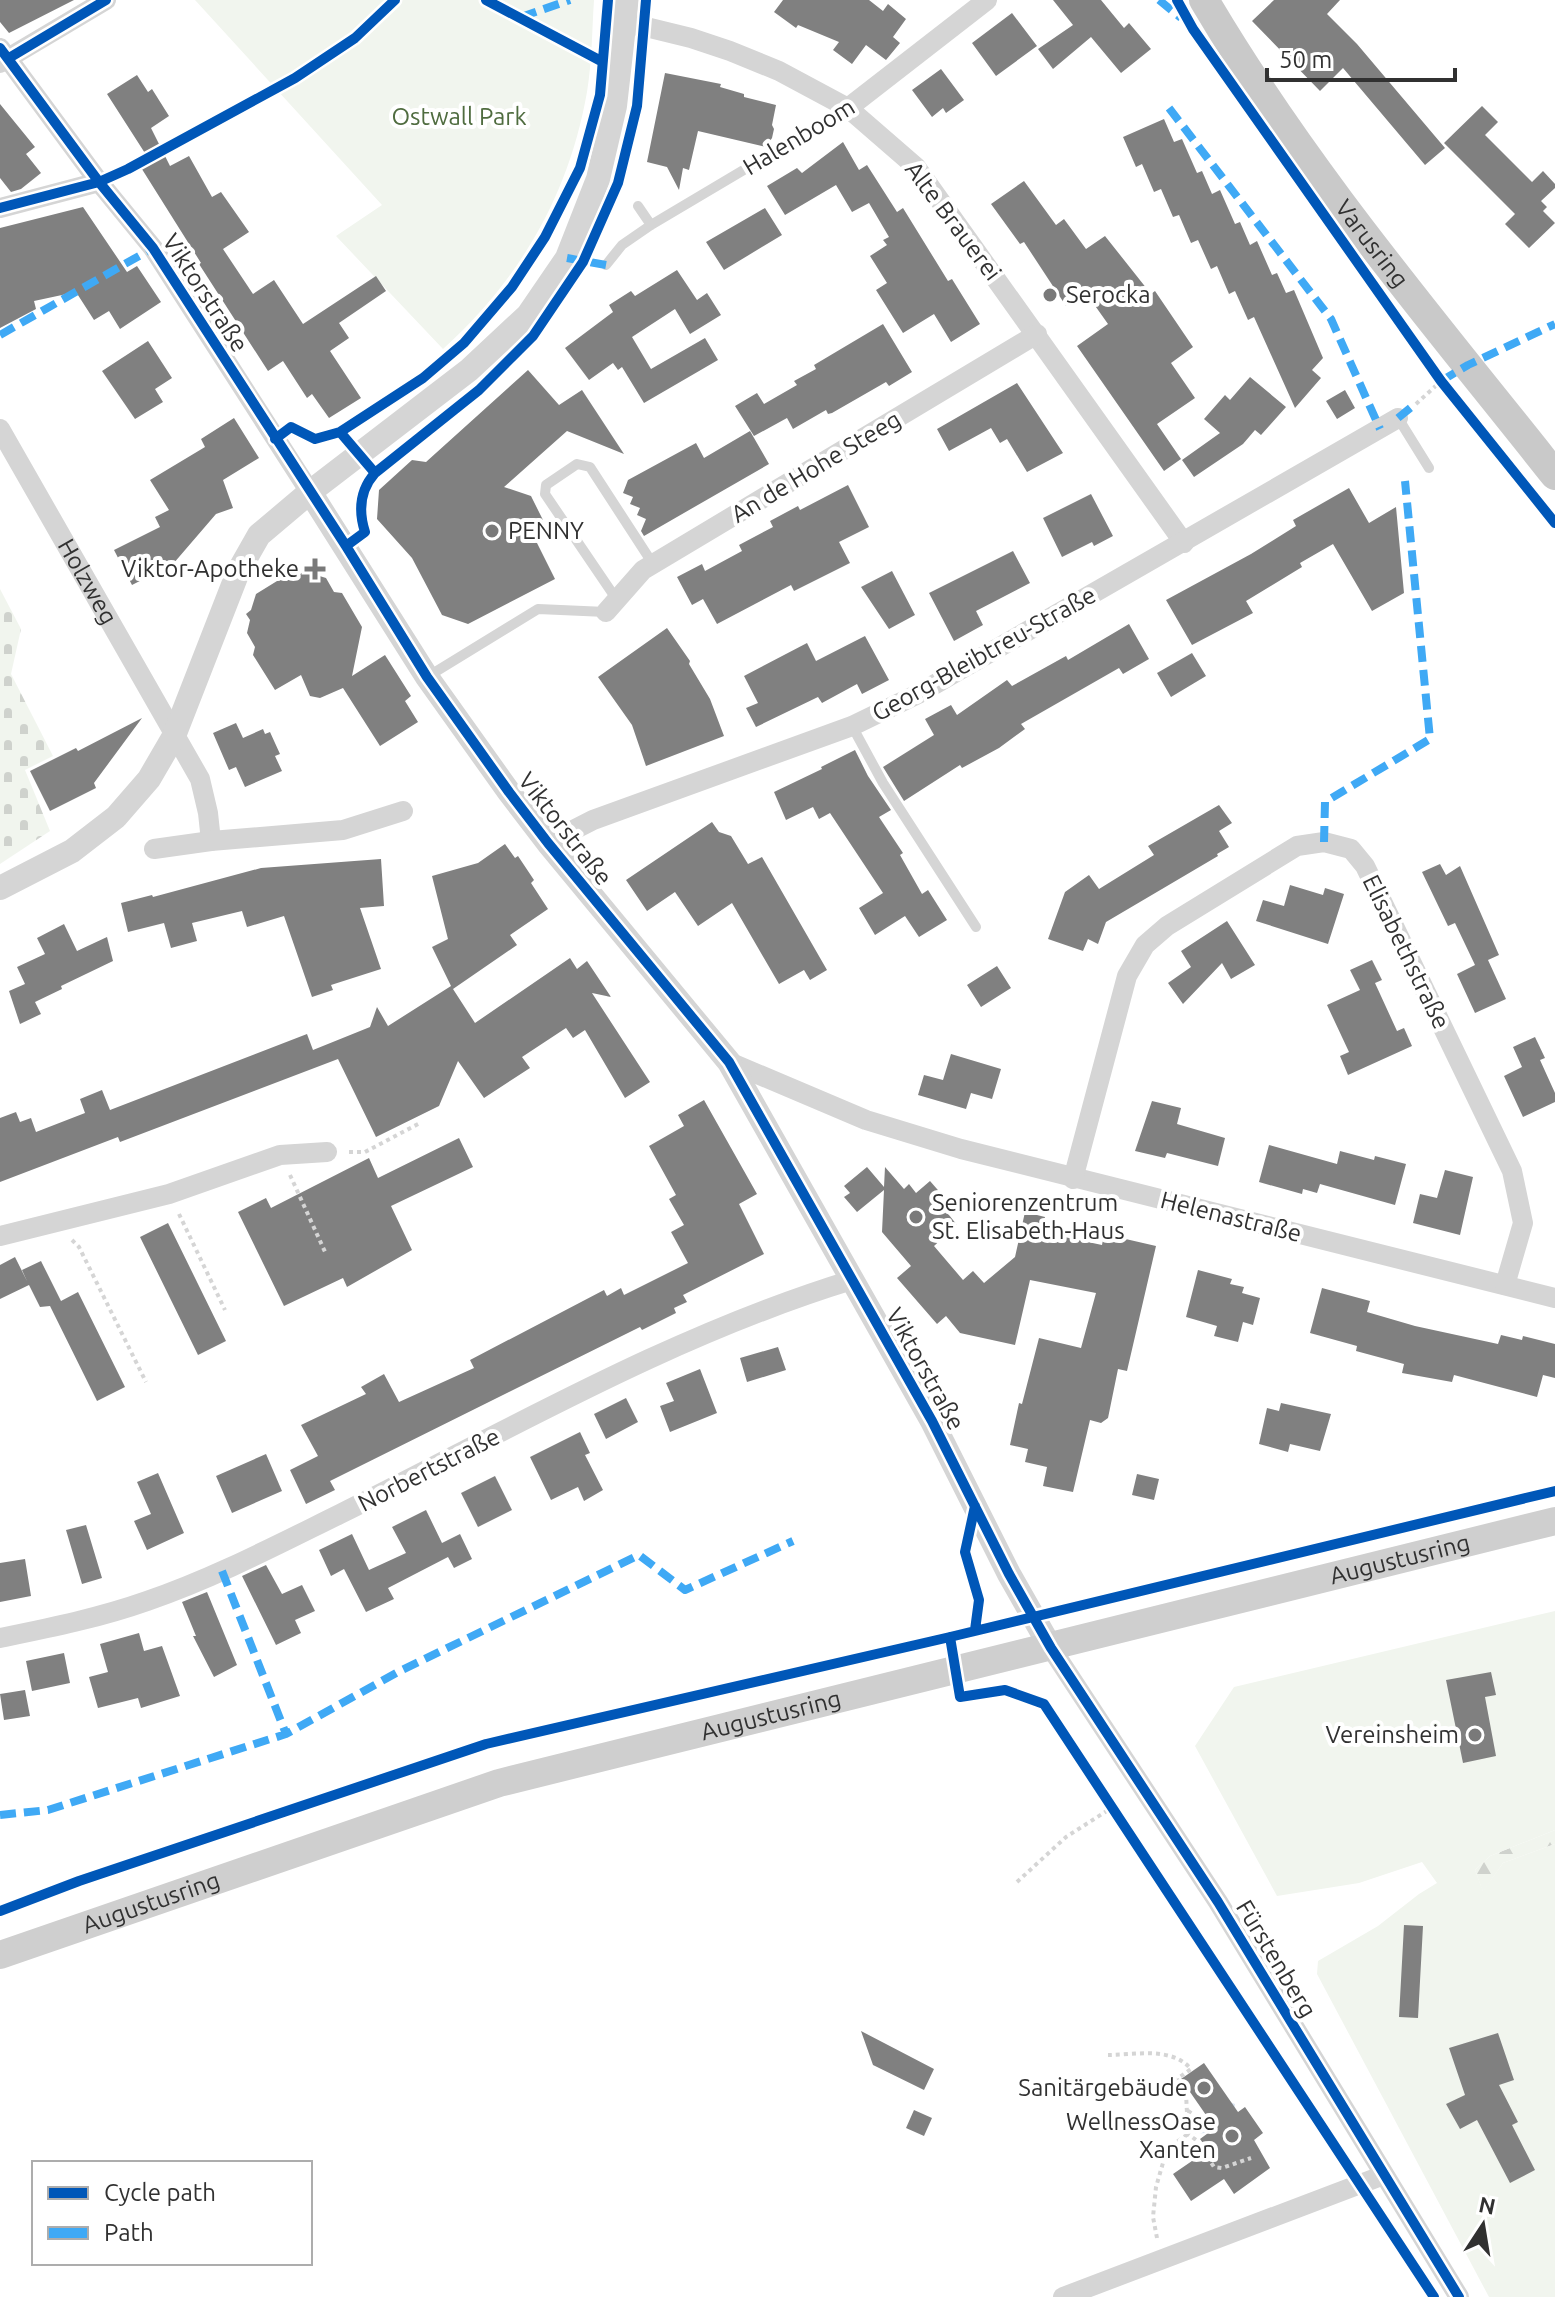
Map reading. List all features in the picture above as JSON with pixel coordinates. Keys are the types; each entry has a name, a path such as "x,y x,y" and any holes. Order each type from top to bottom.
{"main road":[{"name":"Varusring","path":"1204,0 1242,64 1351,217 1555,475"},
{"name":"Augustusring","path":"0,1955 499,1783 1555,1521"}],"street":[{"path":"3,56 106,0"},
{"path":"0,888 72,851 116,817 149,779 174,736 238,572 259,535 469,370 528,315 567,258 598,179 615,106 627,0"},
{"name":"Halenboom","path":"848,108 987,0"},
{"name":"Alte Brauerei","path":"624,25 655,29 730,51 779,71 848,108 916,167 1184,543"},
{"name":"Viktorstraße","path":"3,56 153,248 427,677 548,843 729,1062 932,1421 1009,1574 1051,1648"},
{"path":"0,208 99,182"},
{"name":"An de Hohe Steeg","path":"611,606 643,570 1037,334"},
{"name":"Georg-Bleibtreu-Straße","path":"548,843 593,820 852,726 918,694 1184,543 1406,411"},
{"name":"Holzweg","path":"0,429 200,779 211,841"},
{"path":"154,849 343,830 403,811"},
{"name":"Elisabethstraße","path":"1073,1179 1127,976 1145,945 1167,926 1297,846 1324,842 1351,849 1365,866 1512,1171 1523,1223 1505,1285"},
{"name":"Helenastraße","path":"729,1062 866,1120 1073,1179 1555,1298"},
{"path":"0,1236 169,1194 280,1155 327,1152"},
{"name":"Norbertstraße","path":"0,1638 63,1626 146,1601 237,1565 671,1348 852,1280"},
{"name":"Fürstenberg","path":"1051,1648 1218,1902 1459,2297"},
{"path":"1063,2297 1384,2175"}],"lane":[{"name":"Halenboom","path":"606,265 622,245 651,225 848,108"},
{"path":"638,206 651,225"},
{"path":"1406,411 1429,468"},
{"path":"427,677 538,609 611,606 545,494 546,485 577,464 590,467 653,564"},
{"path":"852,726 883,783 976,927"}],"path":[{"path":"1406,411 1441,381"},
{"path":"327,1152 365,1152 420,1123"},
{"path":"280,1155 326,1254"},
{"path":"169,1194 225,1310"},
{"path":"57,1224 79,1247 146,1382"},
{"path":"954,1669 960,1697 1005,1690 1044,1704 1362,2184"},
{"path":"1017,1882 1066,1837 1113,1807"},
{"path":"1108,2055 1169,2054 1183,2060 1191,2069 1177,2079 1186,2093 1188,2134"},
{"path":"1188,2111 1214,2128"},
{"path":"1188,2134 1196,2140 1214,2167 1222,2168 1251,2158"},
{"path":"1163,2257 1153,2217 1156,2187 1167,2149 1188,2134"}],"green space":[{"name":"Ostwall Park","path":"195,0 594,0 587,92 568,166 554,200 518,264 471,322 443,349 336,236 382,205"},
{"path":"0,589 21,629 11,674 53,756 25,770 50,831 0,864"},
{"path":"1555,1611 1555,1830 1490,1856 1475,1870 1483,1891 1503,1863 1555,1844 1555,2297 1489,2297 1317,1974 1318,1961 1378,1926 1437,1883 1422,1862 1359,1883 1277,1896 1195,1746 1234,1687"},
{"path":"1555,1830 1555,1844 1503,1863 1483,1892 1475,1870 1490,1856"}],"shaded area":[{"path":"1227,2101 1235,2104 1234,2112 1205,2133 1195,2134 1194,2125"}],"building":[{"path":"0,0 74,0 9,33 0,22"},
{"path":"783,0 869,0 883,11 888,4 906,19 893,37 900,43 886,60 866,45 852,64 833,50 839,42 798,25 796,28 774,12"},
{"path":"1053,0 1101,0 1124,28 1129,23 1151,49 1121,73 1091,37 1053,69 1038,49 1073,25"},
{"path":"1274,0 1340,0 1327,14 1357,44 1445,148 1425,165 1343,68 1320,91 1252,21"},
{"path":"1012,13 1037,46 996,76 972,43"},
{"path":"941,69 964,100 946,113 943,108 932,117 912,90"},
{"path":"665,73 721,84 720,87 744,94 744,97 776,105 772,138 766,147 698,131 689,170 683,168 679,190 667,167 647,162"},
{"path":"137,75 148,92 152,89 169,116 151,128 170,166 189,156 212,197 221,192 249,232 223,249 253,294 274,280 303,324 376,276 386,291 339,323 349,338 330,351 361,398 329,418 312,394 307,398 283,361 268,371 140,166 150,161 107,94"},
{"path":"0,104 35,147 26,154 41,173 21,189 11,192 0,178"},
{"path":"1482,106 1498,122 1485,135 1532,182 1543,171 1555,184 1555,188 1541,201 1547,207 1543,211 1555,223 1529,248 1505,224 1515,214 1444,143"},
{"path":"1164,119 1174,142 1182,139 1197,173 1202,171 1212,194 1220,190 1235,224 1240,222 1250,245 1257,241 1272,275 1277,273 1286,293 1294,290 1323,358 1312,370 1321,378 1295,408 1254,317 1248,320 1235,291 1229,294 1217,266 1211,269 1198,240 1191,243 1179,215 1173,217 1161,189 1154,192 1142,164 1136,167 1123,137"},
{"path":"843,142 859,170 867,165 897,212 903,208 948,281 952,279 980,324 951,342 934,314 903,333 876,290 887,283 870,256 887,245 883,240 889,237 869,203 852,212 836,185 785,215 767,186 797,168 802,173"},
{"path":"1024,181 1056,225 1064,219 1086,249 1105,236 1151,294 1155,291 1193,347 1171,363 1195,398 1157,424 1181,459 1164,471 1077,346 1108,324 1086,293 1066,306 1024,242 1020,244 991,204"},
{"path":"83,207 127,272 137,266 161,302 120,329 109,311 94,320 76,292 34,301 36,309 0,328 0,228"},
{"path":"765,208 782,235 724,270 706,242"},
{"path":"677,270 697,300 707,293 721,315 690,334 675,309 632,337 651,369 705,338 718,360 644,403 622,367 618,370 613,363 589,380 565,348 613,312 609,305 631,291 635,296"},
{"path":"883,324 912,372 889,386 886,382 832,413 828,414 826,410 793,429 787,418 754,436 735,406 757,393 764,404 797,385 794,381 816,369 814,365"},
{"path":"148,341 172,378 155,389 163,402 135,419 102,371"},
{"path":"528,370 559,405 582,390 624,454 567,431 504,487 531,496 543,520 529,527 555,579 468,624 442,615 412,558 377,519 379,490 412,460 426,462"},
{"path":"1250,377 1286,407 1261,435 1255,430 1243,444 1194,477 1182,460 1220,433 1204,419 1225,395 1230,400"},
{"path":"1017,383 1063,453 1027,472 1007,439 1000,443 991,428 949,451 937,429"},
{"path":"1345,390 1355,408 1337,419 1326,401"},
{"path":"234,418 259,458 223,480 233,508 216,514 173,564 132,585 114,550 160,527 155,517 169,510 150,480 205,447 201,439"},
{"path":"750,431 769,464 644,536 641,531 646,519 637,515 640,508 630,504 633,497 623,493 628,480 696,443 704,458"},
{"path":"848,485 869,527 839,542 850,563 794,591 791,585 717,624 703,599 692,605 677,577 702,564 705,571 742,551 739,545 773,527 770,521 798,506 800,510"},
{"path":"1349,488 1369,523 1396,507 1404,593 1372,611 1333,544 1246,601 1253,613 1192,645 1166,600 1251,554 1296,526 1293,520"},
{"path":"1091,494 1113,536 1094,546 1092,542 1062,557 1043,518"},
{"path":"1013,551 1030,583 976,611 983,625 954,641 929,593"},
{"path":"310,568 313,574 326,578 334,592 342,593 362,627 352,676 385,655 411,696 405,701 418,722 380,746 343,688 320,698 310,696 301,675 275,690 253,655 255,647 247,633 250,620 246,614 251,610 256,594 290,573 298,575"},
{"path":"892,571 915,615 889,629 861,587"},
{"path":"1129,624 1149,659 1123,674 1119,668 1021,724 1025,729 999,748 962,768 960,765 904,801 883,767 934,735 925,719 951,705 957,715 1007,680 1012,686 1066,656 1068,660"},
{"path":"667,628 690,661 710,699 724,736 646,766 632,725 598,677"},
{"path":"865,636 889,680 862,694 857,684 822,703 818,697 756,727 746,708 758,703 744,676 807,643 816,661"},
{"path":"1192,653 1206,676 1171,697 1157,673"},
{"path":"142,718 94,783 96,788 50,811 30,771 76,748 78,751"},
{"path":"236,723 243,738 263,729 265,734 270,732 280,754 275,756 282,771 245,787 236,767 229,770 213,733"},
{"path":"855,750 891,810 879,817 903,853 900,855 922,894 928,890 947,920 919,937 905,916 875,935 859,908 883,893 830,813 819,819 813,807 786,820 774,792"},
{"path":"1219,805 1232,823 1219,831 1229,847 1218,856 1106,922 1098,944 1088,939 1083,951 1048,939 1065,892 1089,875 1099,889 1154,855 1148,846"},
{"path":"712,822 719,832 731,836 748,864 762,857 827,970 810,980 804,970 779,984 732,903 698,926 675,892 647,911 626,880"},
{"path":"505,844 515,858 518,856 534,880 531,883 548,909 510,935 517,945 453,989 475,1023 570,958 577,969 587,961 611,997 592,993 650,1082 625,1098 585,1030 573,1038 566,1028 522,1057 530,1068 484,1098 458,1061 439,1106 376,1137 338,1059 120,1142 118,1137 0,1182 0,1118 16,1112 20,1122 31,1118 36,1132 85,1113 80,1099 102,1090 110,1110 307,1034 313,1050 370,1027 377,1007 388,1026 451,986 432,947 448,939 432,876 478,863"},
{"path":"381,859 384,906 360,908 381,969 331,985 333,990 312,997 284,916 247,927 242,911 192,923 197,941 171,948 164,923 128,932 121,903 261,868"},
{"path":"1440,864 1446,875 1460,866 1499,955 1488,960 1506,999 1475,1013 1457,974 1475,965 1455,923 1448,926 1422,872"},
{"path":"1290,885 1323,895 1325,888 1344,894 1328,944 1256,921 1263,900 1284,906"},
{"path":"1227,921 1255,965 1231,979 1222,963 1183,1004 1168,983 1191,967 1181,951"},
{"path":"64,924 77,951 107,937 113,961 35,1002 41,1014 20,1024 9,991 25,984 17,967 45,954 37,938"},
{"path":"1372,960 1382,980 1375,983 1397,1031 1404,1028 1412,1046 1348,1075 1340,1056 1349,1052 1327,1005 1360,990 1350,970"},
{"path":"997,966 1011,988 981,1007 967,985"},
{"path":"1535,1037 1545,1058 1540,1060 1555,1093 1555,1102 1523,1117 1504,1076 1522,1067 1513,1047"},
{"path":"951,1054 1001,1069 992,1099 971,1093 966,1109 918,1095 924,1075 943,1080"},
{"path":"704,1100 757,1194 739,1204 764,1254 683,1295 687,1302 674,1308 676,1313 642,1330 640,1327 330,1481 335,1490 306,1504 290,1470 318,1456 301,1425 366,1394 361,1387 384,1374 399,1402 474,1368 470,1360 604,1290 607,1296 621,1288 624,1295 688,1263 671,1232 684,1225 669,1199 676,1195 649,1146 684,1126 678,1115"},
{"path":"1152,1101 1181,1108 1177,1124 1225,1138 1218,1166 1167,1153 1165,1158 1135,1151"},
{"path":"459,1138 473,1167 391,1206 412,1250 347,1287 343,1278 284,1306 238,1212 266,1198 271,1208 369,1158 378,1178"},
{"path":"1269,1145 1337,1164 1340,1151 1406,1164 1395,1205 1320,1184 1317,1193 1303,1189 1302,1194 1259,1182"},
{"path":"867,1167 884,1187 885,1167 904,1189 909,1184 916,1193 930,1181 951,1205 945,1210 957,1225 934,1246 963,1280 973,1271 984,1283 1015,1257 1025,1212 1045,1217 1042,1231 1055,1235 1102,1245 1104,1234 1156,1246 1127,1371 1118,1369 1108,1418 1101,1423 1090,1420 1073,1492 1043,1486 1047,1467 1025,1462 1028,1449 1010,1445 1039,1338 1081,1348 1096,1293 1030,1280 1015,1345 960,1333 946,1316 937,1324 897,1278 911,1266 882,1232 884,1190 857,1212 844,1197 850,1193 844,1186"},
{"path":"1445,1170 1473,1177 1460,1235 1413,1223 1420,1194 1437,1198"},
{"path":"168,1223 226,1341 198,1355 140,1237"},
{"path":"15,1257 27,1281 22,1270 41,1261 61,1301 78,1292 125,1387 97,1401 50,1306 40,1307 29,1285 0,1299 0,1265"},
{"path":"1198,1270 1232,1279 1230,1284 1244,1287 1242,1293 1260,1298 1253,1325 1243,1322 1238,1342 1214,1336 1217,1326 1186,1317"},
{"path":"1322,1288 1370,1301 1367,1312 1415,1326 1498,1344 1501,1335 1522,1340 1523,1336 1555,1344 1555,1378 1543,1375 1537,1397 1454,1375 1452,1382 1402,1373 1404,1364 1356,1351 1357,1346 1310,1333"},
{"path":"778,1347 786,1370 747,1382 740,1358"},
{"path":"700,1369 717,1413 670,1432 660,1406 674,1401 666,1383"},
{"path":"626,1398 638,1422 606,1439 594,1414"},
{"path":"1281,1403 1331,1414 1320,1451 1290,1444 1288,1452 1259,1444 1267,1408 1279,1411"},
{"path":"580,1432 590,1453 585,1455 603,1490 584,1501 578,1487 551,1500 530,1457"},
{"path":"266,1454 282,1491 232,1513 216,1476"},
{"path":"158,1473 184,1533 147,1550 134,1521 151,1514 137,1482"},
{"path":"1137,1474 1159,1479 1154,1500 1132,1495"},
{"path":"495,1476 512,1510 478,1527 461,1493"},
{"path":"426,1510 442,1543 460,1534 472,1559 454,1568 448,1557 388,1588 394,1599 366,1612 344,1569 331,1576 319,1550 352,1534 369,1570 406,1553 392,1527"},
{"path":"86,1525 102,1578 82,1584 66,1530"},
{"path":"25,1559 31,1596 0,1602 0,1563"},
{"path":"266,1565 282,1594 302,1585 315,1611 295,1620 301,1633 276,1645 242,1576"},
{"path":"207,1592 237,1665 214,1677 193,1636 196,1636 182,1602"},
{"path":"139,1633 144,1651 162,1646 180,1696 141,1708 138,1698 98,1708 89,1677 108,1672 100,1644"},
{"path":"64,1653 70,1683 32,1691 26,1661"},
{"name":"Vereinsheim","path":"1491,1672 1496,1695 1485,1697 1496,1756 1463,1763 1446,1680"},
{"path":"25,1690 30,1716 4,1720 0,1694"},
{"path":"1404,1925 1423,1926 1418,2018 1399,2017"},
{"path":"861,2031 934,2069 924,2090 873,2065"},
{"path":"1498,2033 1514,2080 1499,2085 1518,2122 1512,2125 1535,2170 1510,2183 1477,2120 1460,2129 1446,2104 1465,2095 1449,2048"},
{"path":"1204,2063 1238,2112 1245,2107 1263,2133 1254,2140 1270,2168 1234,2194 1224,2179 1191,2201 1173,2174 1208,2150 1200,2139 1215,2128 1181,2079"},
{"path":"914,2110 932,2118 924,2136 906,2128"}],"marked path":[{"path":"521,17 570,0"},
{"path":"1159,0 1181,18"},
{"path":"1169,108 1331,319 1380,429"},
{"path":"0,335 153,248"},
{"path":"567,258 606,265"},
{"path":"1441,381 1555,324"},
{"path":"1398,418 1414,405"},
{"path":"1324,842 1325,802 1430,739 1405,481"},
{"path":"0,1815 48,1810 286,1734 398,1672 639,1555 685,1590 793,1541"},
{"path":"222,1571 286,1734"}],"cycle path":[{"path":"9,58 106,0"},
{"path":"0,208 99,182 128,169 295,78 355,38 395,0"},
{"path":"486,0 601,61"},
{"path":"275,439 291,427 315,439 340,432 423,378 464,343 512,287 545,237 580,168 600,95 608,0"},
{"path":"375,473 479,390 533,336 583,262 618,183 637,106 646,0"},
{"path":"1177,0 1193,29 1441,381 1555,523"},
{"path":"0,48 99,182 153,248 427,677 509,792 729,1062 932,1421 1009,1574 1051,1648 1218,1902 1459,2297"},
{"path":"340,432 375,473 366,486 362,501 365,532 346,546"},
{"path":"0,1911 79,1881 486,1744 950,1637 1555,1491"},
{"path":"975,1506 965,1552 979,1600 975,1630"},
{"path":"950,1637 960,1697 1005,1690 1044,1704 1434,2297"}],"place":[{"name":"Serocka","path":"1050,295"},
{"name":"PENNY","path":"492,531"},
{"name":"Viktor-Apotheke","path":"315,569"},
{"name":"Seniorenzentrum St. Elisabeth-Haus","path":"916,1217"},
{"name":"Vereinsheim","path":"1475,1735"},
{"name":"Sanitärgebäude","path":"1204,2088"},
{"name":"WellnessOase Xanten","path":"1232,2136"}]}
